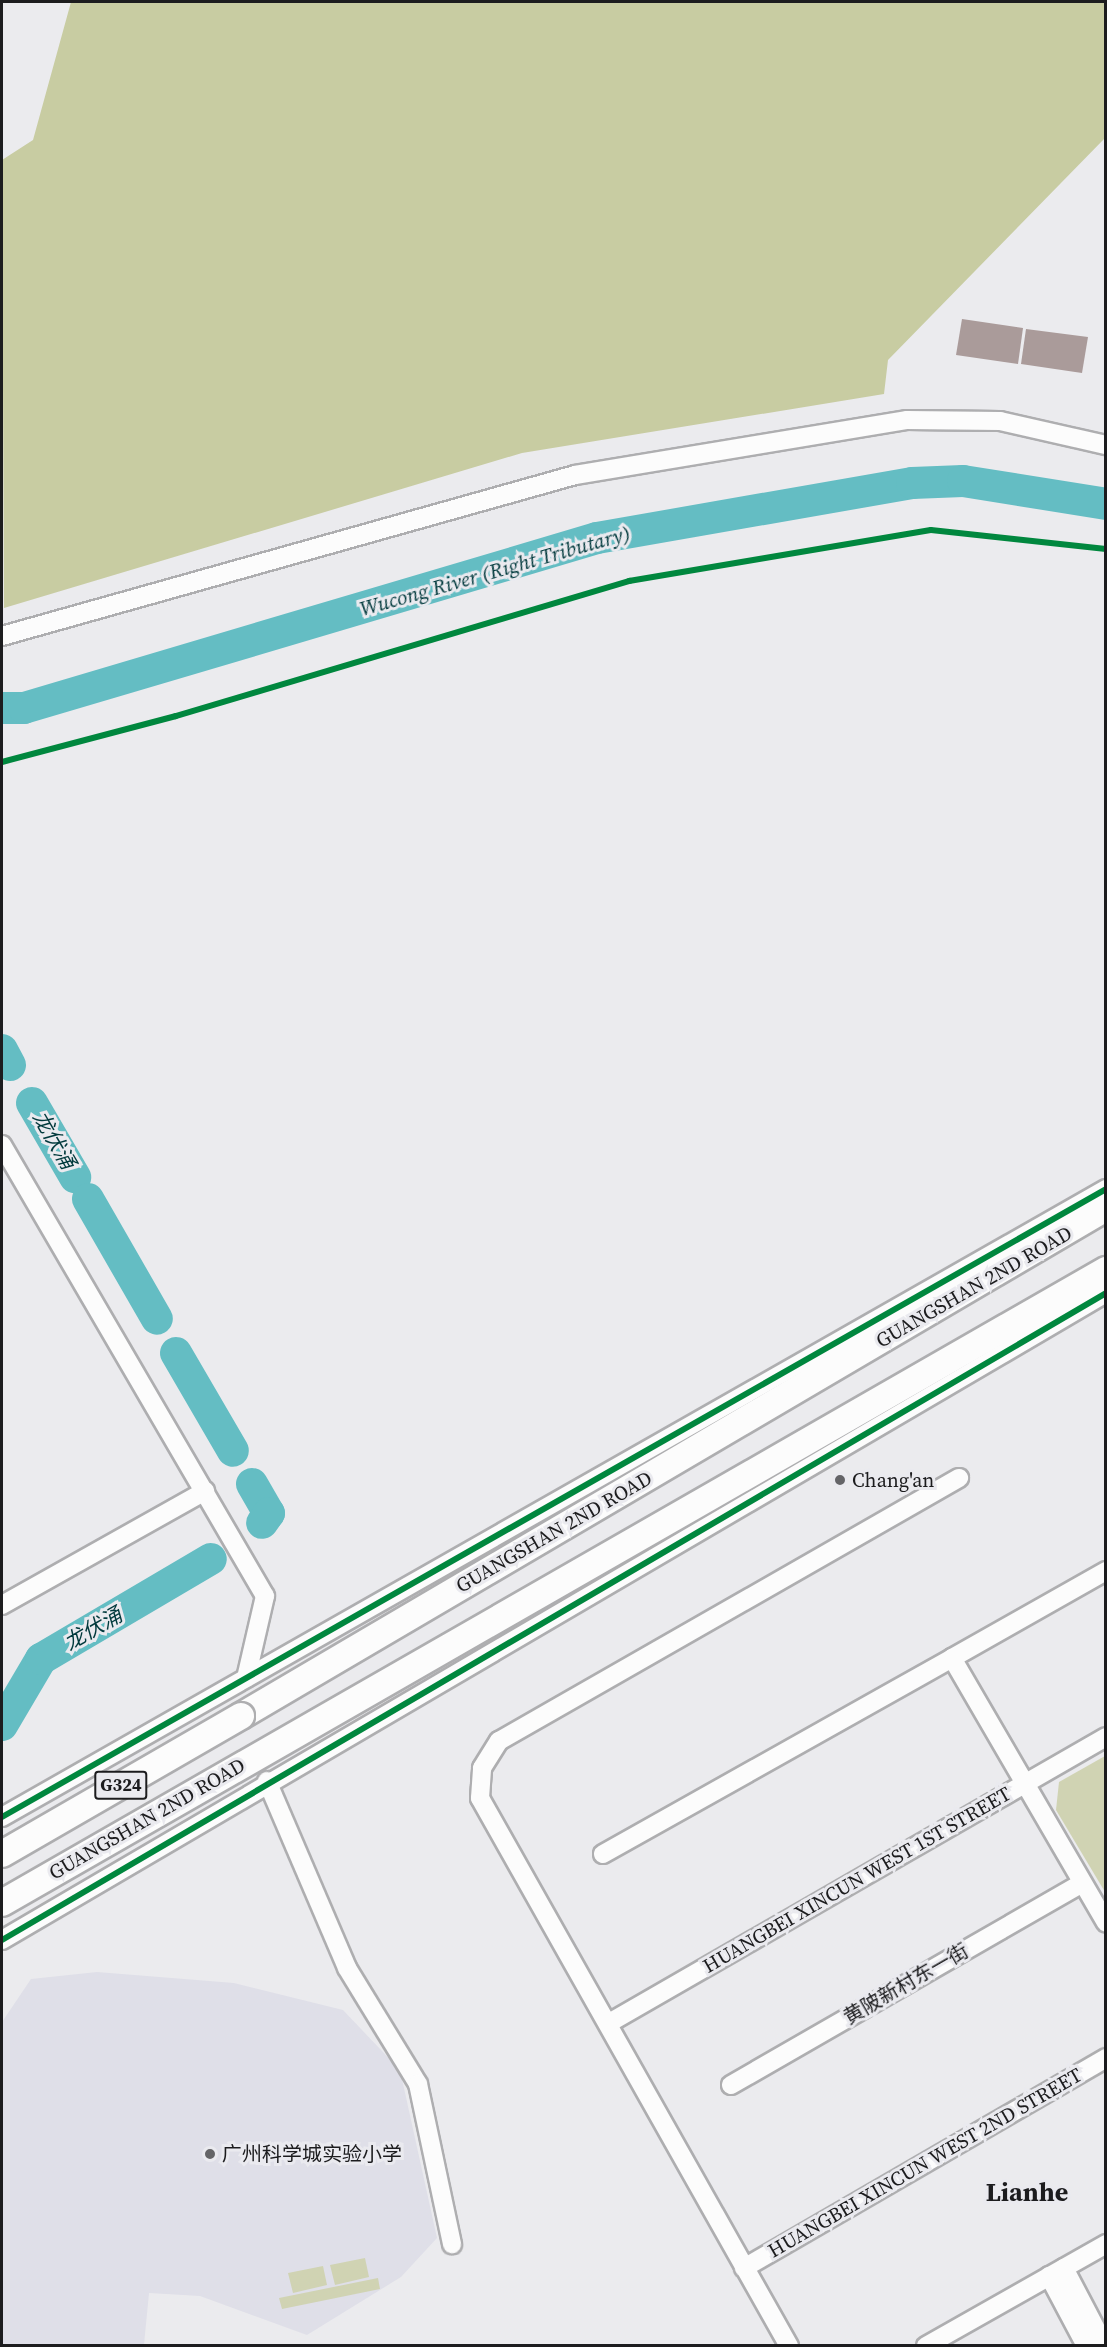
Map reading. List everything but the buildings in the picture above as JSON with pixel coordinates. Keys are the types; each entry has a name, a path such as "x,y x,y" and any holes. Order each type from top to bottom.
{"highway":[{"name":"GUANGSHAN 2ND ROAD","path":"2,1854 1106,1208"},
{"name":"GUANGSHAN 2ND ROAD","path":"2,1903 1106,1270"}],"street":[{"path":"2,636 575,476 907,420 1000,421 1106,445"},
{"path":"2,1145 265,1596 246,1678"},
{"path":"2,1817 1106,1189"},
{"path":"2,1941 267,1780 1106,1293"},
{"path":"789,2346 609,2023 480,1798 482,1768 499,1741 958,1478"},
{"path":"2,1605 205,1491"},
{"path":"603,1854 1106,1571"},
{"path":"952,1658 1028,1781 1035,1803 1106,1923"},
{"name":"HUANGBEI XINCUN WEST 1ST STREET","path":"609,2023 1106,1737"},
{"path":"267,1780 347,1968 418,2084 452,2244"},
{"name":"黄陂新村东一街","path":"731,2085 1082,1883"},
{"name":"HUANGBEI XINCUN WEST 2ND STREET","path":"744,2268 1106,2058"},
{"path":"926,2346 1106,2244"},
{"path":"1056,2272 1086,2346"},
{"path":"1056,2272 1105,2346"}],"shaded area":[{"name":"广州科学城实验小学","path":"97,1972 234,1983 343,2010 400,2070 437,2238 401,2277 307,2335 200,2296 149,2293 144,2345 2,2346 2,2022 31,1979"}],"green space":[{"path":"71,2 1105,2 1105,138 888,360 884,394 522,453 4,608 2,160 33,140"},
{"path":"1105,1756 1105,1892 1056,1810 1059,1782"},
{"path":"365,2258 369,2277 335,2285 330,2265"},
{"path":"323,2266 327,2285 293,2293 288,2273"},
{"path":"378,2278 380,2289 282,2309 279,2298"}],"waterway":[{"name":"Wucong River (Right Tributary)","path":"2,708 24,708 597,538 912,483 963,481 1106,504"},
{"name":"龙伏涌","path":"2,1050 10,1065"},
{"name":"龙伏涌","path":"32,1103 75,1177"},
{"name":"龙伏涌","path":"88,1199 157,1319"},
{"name":"龙伏涌","path":"176,1353 233,1451"},
{"name":"龙伏涌","path":"252,1484 269,1513 262,1523"},
{"name":"龙伏涌","path":"2,1725 41,1659 211,1559"}],"cycle path":[{"path":"2,762 176,716 629,581 931,530 1106,549"},
{"path":"2,1817 1106,1189"},
{"path":"2,1940 1106,1293"}],"place":[{"name":"Chang'an","path":"840,1480"},
{"name":"广州科学城实验小学","path":"210,2154"}],"district":[{"name":"Lianhe","path":"1027,2193"}]}
